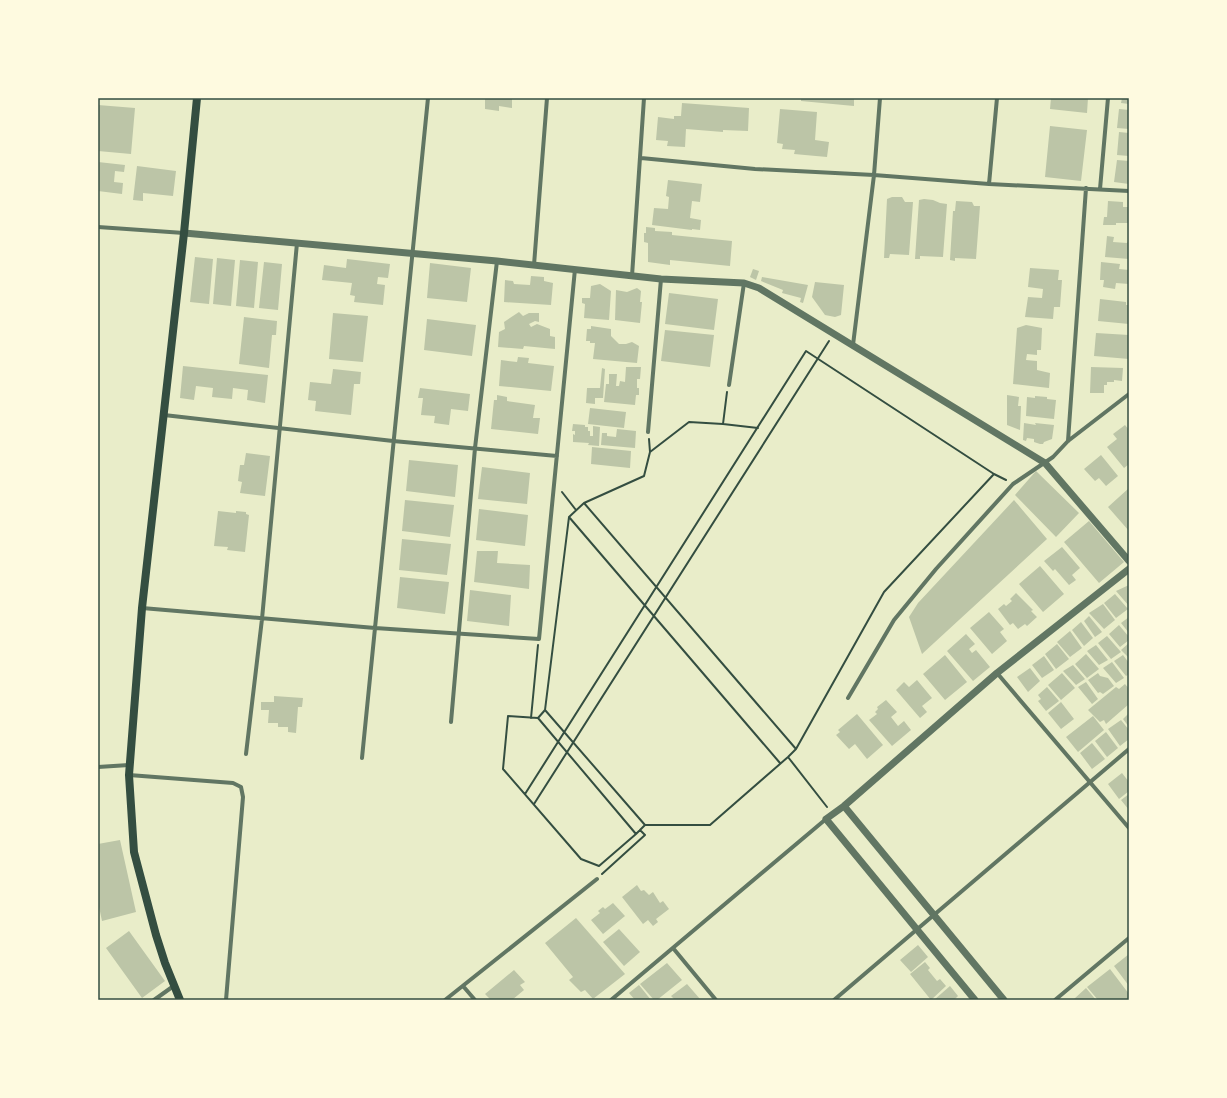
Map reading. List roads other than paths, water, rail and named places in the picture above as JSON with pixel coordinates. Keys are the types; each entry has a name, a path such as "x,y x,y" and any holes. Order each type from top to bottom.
{"main road":[{"path":"180,1000 165,963 156,935 134,852 129,765 142,608 184,233 197,98"}],"street":[{"path":"362,758 428,98"},
{"path":"534,264 547,98"},
{"path":"632,276 644,98"},
{"path":"853,345 874,175 880,98"},
{"path":"989,184 997,98"},
{"path":"1100,189 1108,98"},
{"path":"641,158 755,169 874,175 989,184 1129,191"},
{"path":"1068,441 1086,188"},
{"path":"98,227 184,233 534,264 661,280 744,284 759,288 1045,463 1129,561"},
{"path":"246,754 262,619 297,243"},
{"path":"451,722 475,448 497,261"},
{"path":"142,608 375,628 539,639 575,269"},
{"path":"648,432 661,280"},
{"path":"728,385 744,284"},
{"path":"848,698 894,620 936,568 1013,484 1053,457 1068,441 1129,394"},
{"path":"163,415 393,441 557,456"},
{"path":"611,1000 832,814 844,806 998,673 1129,569"},
{"path":"998,673 1129,828"},
{"path":"834,1000 1129,749"},
{"path":"98,767 129,765"},
{"path":"129,775 233,783 241,788 243,797 226,1000"},
{"path":"844,806 1004,1000"},
{"path":"826,819 975,1000"},
{"path":"445,1000 597,879"},
{"path":"1055,1000 1129,938"},
{"path":"673,948 716,1000"},
{"path":"154,1000 175,985"},
{"path":"463,986 475,1000"}]}
